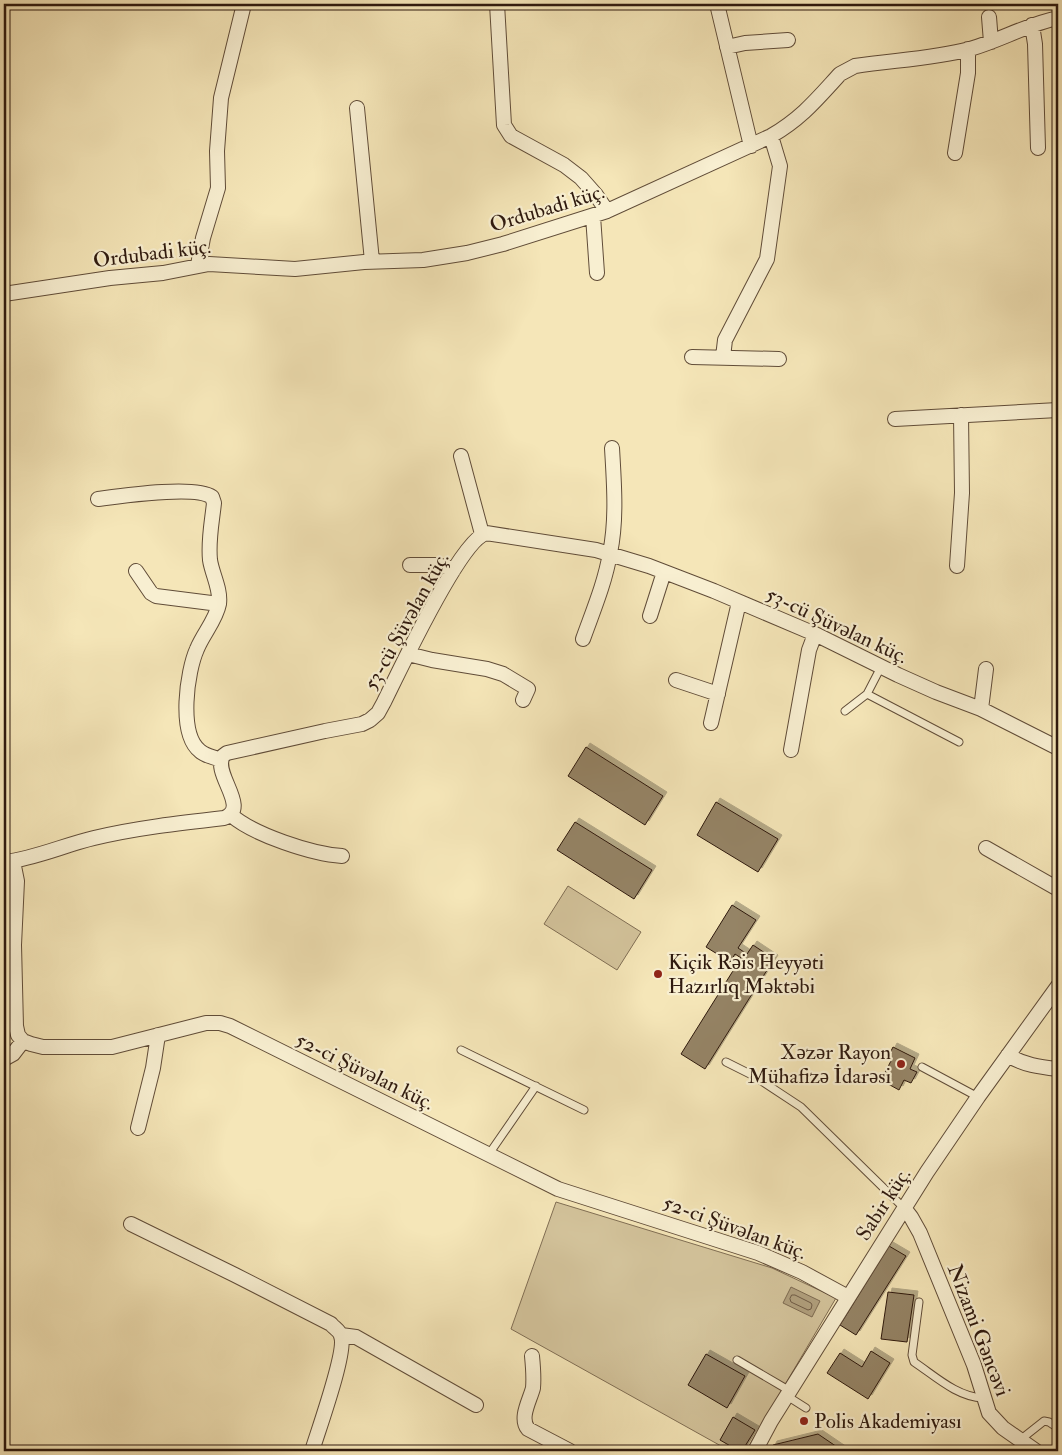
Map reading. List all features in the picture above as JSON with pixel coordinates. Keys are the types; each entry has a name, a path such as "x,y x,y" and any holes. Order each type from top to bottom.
{"street":[{"path":"198,265 203,238 218,188 217,151 220,98 244,4"},
{"path":"497,4 504,125 511,136 564,165 581,178 607,211"},
{"path":"717,4 751,146"},
{"path":"989,17 991,42"},
{"name":"Ordubadi küç.","path":"4,294 110,278 162,273 198,265 220,264 295,269 372,261 423,260 503,244 607,211 771,136 808,110 840,74 847,69 855,66 922,58 968,49 991,42 1032,25 1058,18"},
{"path":"1032,25 1035,44 1038,148"},
{"path":"727,47 745,43 788,40"},
{"path":"955,154 968,73 968,49"},
{"path":"357,108 372,261"},
{"path":"723,357 725,340 767,259 780,166 771,136"},
{"path":"593,216 597,273"},
{"path":"692,357 779,359"},
{"path":"895,419 1058,410"},
{"path":"957,566 962,493 961,415"},
{"path":"584,639 611,553 614,514 612,448"},
{"path":"461,456 482,534"},
{"path":"4,1058 13,1054 23,1041 18,1034 16,1026 14,945 17,881 8,861 96,838 160,826 224,818 231,815 234,811 234,803 220,765 221,760 200,751 194,744 188,730 187,720 187,697 192,664 197,648 219,604 219,596 210,561 209,543 213,512 212,497 199,492 139,493 98,499"},
{"name":"53-cü Şüvəlan küç.","path":"221,760 227,754 325,730 362,724 370,720 378,713 437,597 454,569 478,537 482,534 493,533 611,553 664,572 815,634 936,692 981,709 1058,748"},
{"path":"410,565 437,565 454,569"},
{"path":"136,571 151,593 156,596 219,604"},
{"path":"650,616 664,572"},
{"path":"711,723 739,602"},
{"path":"792,750 809,650 815,634"},
{"path":"408,654 487,669 503,674 528,688 523,700"},
{"path":"981,709 986,669"},
{"path":"676,680 718,694"},
{"path":"231,815 247,827 311,851 325,855 342,856"},
{"path":"986,848 1058,889"},
{"name":"Sabir küç.","path":"755,1451 788,1394 904,1208 978,1097 1058,986"},
{"name":"52-ci Şüvəlan küç.","path":"23,1041 43,1047 112,1047 206,1023 220,1023 230,1026 558,1189 763,1254 802,1272 848,1297"},
{"path":"138,1128 153,1068 158,1035"},
{"path":"1008,1055 1017,1061 1027,1064 1058,1069"},
{"name":"Nizami Gəncəvi","path":"904,1208 920,1233 974,1365 988,1413 993,1419 1036,1451"},
{"path":"131,1224 331,1324 341,1334 356,1336 476,1405"},
{"path":"312,1451 342,1351 341,1334"},
{"path":"532,1356 532,1388 524,1419 525,1425 528,1429 570,1451"}],"lane":[{"path":"844,711 867,694 882,667"},
{"path":"867,694 959,742"},
{"path":"461,1050 584,1110"},
{"path":"726,1062 754,1076 801,1107 904,1208"},
{"path":"922,1068 978,1097"},
{"path":"489,1154 536,1086"},
{"path":"919,1302 912,1355 914,1362 960,1392 969,1396 983,1398"},
{"path":"738,1360 806,1408"},
{"path":"1020,1440 1044,1421 1058,1428"}],"shaded area":[{"path":"568,886 641,932 617,970 544,924"},
{"path":"556,1202 772,1268 836,1298 746,1451 730,1451 511,1329"}],"water":[{"path":"791,1287 820,1301 812,1317 783,1303"}],"building":[{"path":"586,747 663,796 645,825 568,776"},
{"path":"716,802 778,839 758,872 697,835"},
{"path":"575,822 652,870 634,899 557,850"},
{"path":"732,905 756,920 738,948 747,954 753,945 774,959 705,1069 681,1054 741,958 735,954 730,962 706,947"},
{"name":"Xəzər Rayon Mühafizə İdarəsi","path":"893,1047 915,1058 910,1069 917,1072 911,1083 904,1080 899,1090 881,1080 892,1059 888,1057"},
{"path":"889,1246 906,1256 856,1335 840,1325"},
{"path":"888,1292 914,1295 907,1342 881,1339"},
{"path":"871,1351 890,1363 868,1399 827,1373 840,1353 862,1367"},
{"path":"706,1354 745,1376 727,1408 688,1385"},
{"path":"733,1417 755,1430 742,1451 720,1440"},
{"path":"818,1434 843,1451 770,1451 773,1445"}],"place":[{"name":"Kiçik Rəis Heyyəti Hazırlıq Məktəbi","path":"658,974"},
{"name":"Xəzər Rayon Mühafizə İdarəsi","path":"901,1064"},
{"name":"Polis Akademiyası","path":"804,1421"}]}
